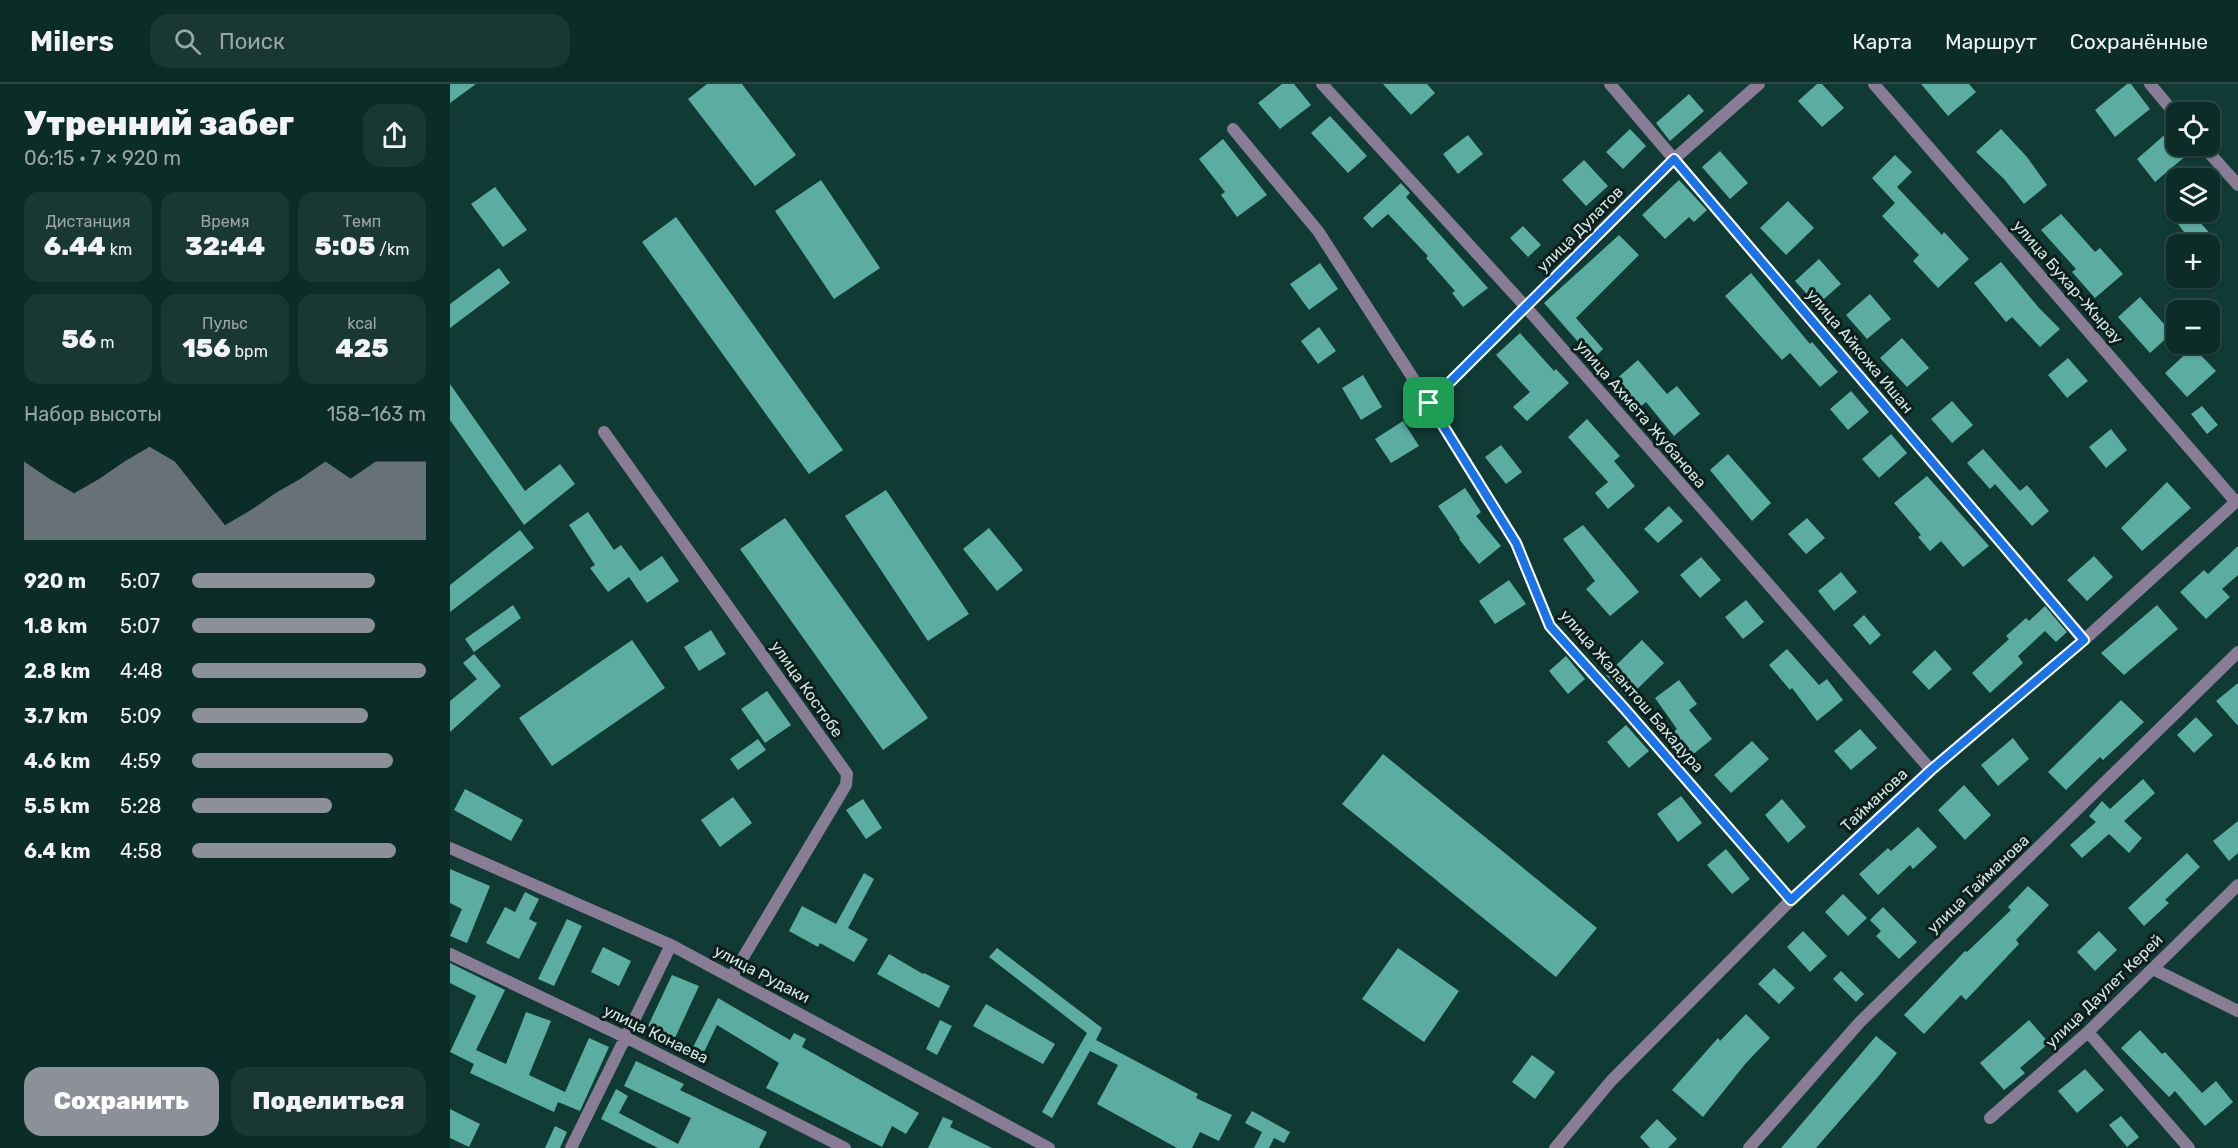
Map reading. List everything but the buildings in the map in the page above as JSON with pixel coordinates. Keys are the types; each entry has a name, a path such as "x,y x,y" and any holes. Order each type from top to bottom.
{"street":[{"name":"улица Ахмета Жубанова","path":"1322,84 1525,306 1931,770"},
{"name":"улица Айкожа Ишан","path":"1610,84 2084,640"},
{"name":"улица Дулатов","path":"1429,403 1674,159 1759,84"},
{"name":"улица Бухар-Жырау","path":"1874,84 2237,501"},
{"path":"2150,84 2166,103"},
{"name":"улица Жалантош Бахадура","path":"1233,129 1318,231 1429,403 1516,543 1550,626 1791,900"},
{"path":"2212,156 2238,185"},
{"name":"улица Костобе","path":"604,432 847,774 846,785 732,976"},
{"name":"Тайманова","path":"1555,1148 1611,1081 1791,900 1931,770 2084,640 2237,501"},
{"name":"улица Тайманова","path":"1749,1148 1860,1022 2238,652"},
{"name":"улица Рудаки","path":"450,848 671,945 1049,1148"},
{"name":"улица Даулет Керей","path":"1990,1118 2088,1032 2238,885"},
{"path":"571,1148 671,945"},
{"name":"улица Конаева","path":"450,954 625,1037 845,1148"},
{"path":"2153,969 2238,1011"},
{"path":"2088,1032 2189,1148"}],"route":[{"path":"1674,159 2084,640 1931,770 1791,900 1550,626 1516,543 1429,403 1674,159"}]}
